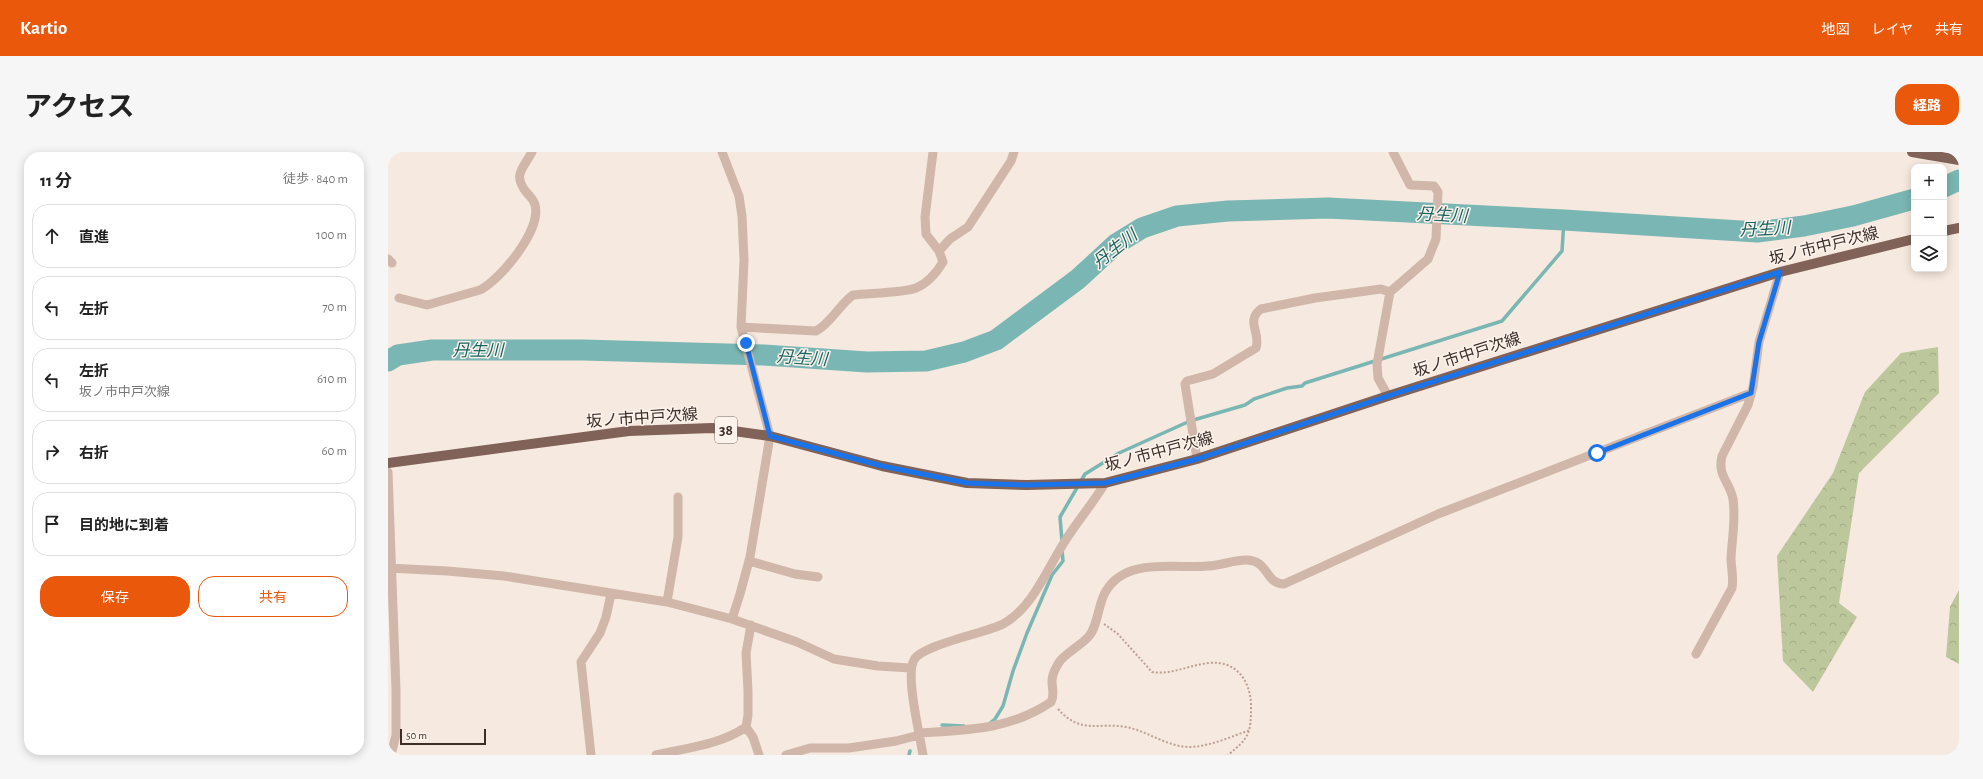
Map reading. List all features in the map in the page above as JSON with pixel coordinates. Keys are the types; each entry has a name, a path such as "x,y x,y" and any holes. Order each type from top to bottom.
{"main road":[{"path":"1912,152 1959,160"},
{"path":"1947,230 1959,228"},
{"name":"坂ノ市中戸次線","path":"388,463 629,431 712,428 770,436 882,466 967,483 1060,485 1105,483 1197,459 1388,396 1780,272 1911,240"}],"street":[{"path":"398,298 427,305 480,290 486,287 516,255 531,233 535,218 536,206 521,185 519,176 532,152"},
{"path":"722,152 739,196 742,216 744,260 742,329 770,436 749,561 732,619"},
{"path":"742,329 816,331 823,327 846,300 853,295 916,288 928,281 943,262 939,251 926,234 925,218 933,152"},
{"path":"939,251 950,239 968,227 1011,161 1014,152"},
{"path":"1388,396 1378,378 1377,364 1390,292 1428,259 1436,238 1438,192 1434,186 1410,185 1393,152"},
{"path":"1696,654 1732,588 1734,579 1731,560 1733,499 1721,475 1720,464 1722,456 1748,405 1759,342 1780,272"},
{"path":"1197,459 1185,384 1187,381 1213,374 1256,348 1258,342 1253,319 1255,314 1261,309 1316,298 1381,289 1390,292"},
{"path":"786,755 810,748 841,751 896,741 919,734 994,727 1015,720 1051,702 1054,696 1052,680 1058,662 1090,636 1105,591 1115,579 1130,571 1151,567 1208,566 1245,560 1256,561 1263,566 1272,580 1277,584 1284,584 1438,514 1751,393"},
{"path":"388,472 396,735 391,755"},
{"path":"922,755 910,668 914,658 931,648 1002,624 1020,611 1066,539 1105,483"},
{"path":"667,602 678,537 678,498"},
{"path":"749,561 789,572 818,577"},
{"path":"390,568 504,576 667,602 732,619 797,642 834,659 878,666 910,668"},
{"path":"591,755 581,662 600,633 611,594"},
{"path":"656,755 694,748 737,733 746,727 748,715 748,666 746,653 751,626"},
{"path":"746,727 754,737 759,755"}],"path":[{"path":"1099,610 1104,625 1118,634 1152,672 1162,674 1210,663 1227,665 1238,671 1246,680 1250,692 1252,706 1250,730 1245,742 1228,755"},
{"path":"1051,702 1064,716 1088,727 1126,727 1171,744 1188,747 1211,744 1250,730"}],"green space":[{"path":"1938,347 1939,393 1859,473 1839,603 1857,617 1813,692 1783,661 1777,556 1833,473 1865,392 1901,353"},
{"path":"1959,590 1959,664 1946,657 1950,607"}],"waterway":[{"name":"丹生川","path":"1947,186 1959,180"},
{"name":"丹生川","path":"388,361 398,355 432,350 583,350 764,355 867,362 926,361 964,352 996,340 1078,279 1116,244 1142,228 1177,216 1228,211 1328,208 1564,220 1757,232 1804,226 1853,216 1911,200"},
{"path":"1062,541 1060,517 1085,474 1119,453 1190,421 1245,405 1254,399 1287,388 1302,386 1305,383 1502,321 1562,251 1564,220"},
{"path":"989,724 995,719 1003,706 1013,671 1027,633 1052,575 1063,561 1062,550"},
{"path":"942,725 964,726"},
{"path":"909,755 910,751"}],"route":[{"path":"746,343 770,436 882,466 967,483 1027,485 1105,483 1197,459 1388,396 1780,272 1759,342 1751,393 1597,453"}]}
